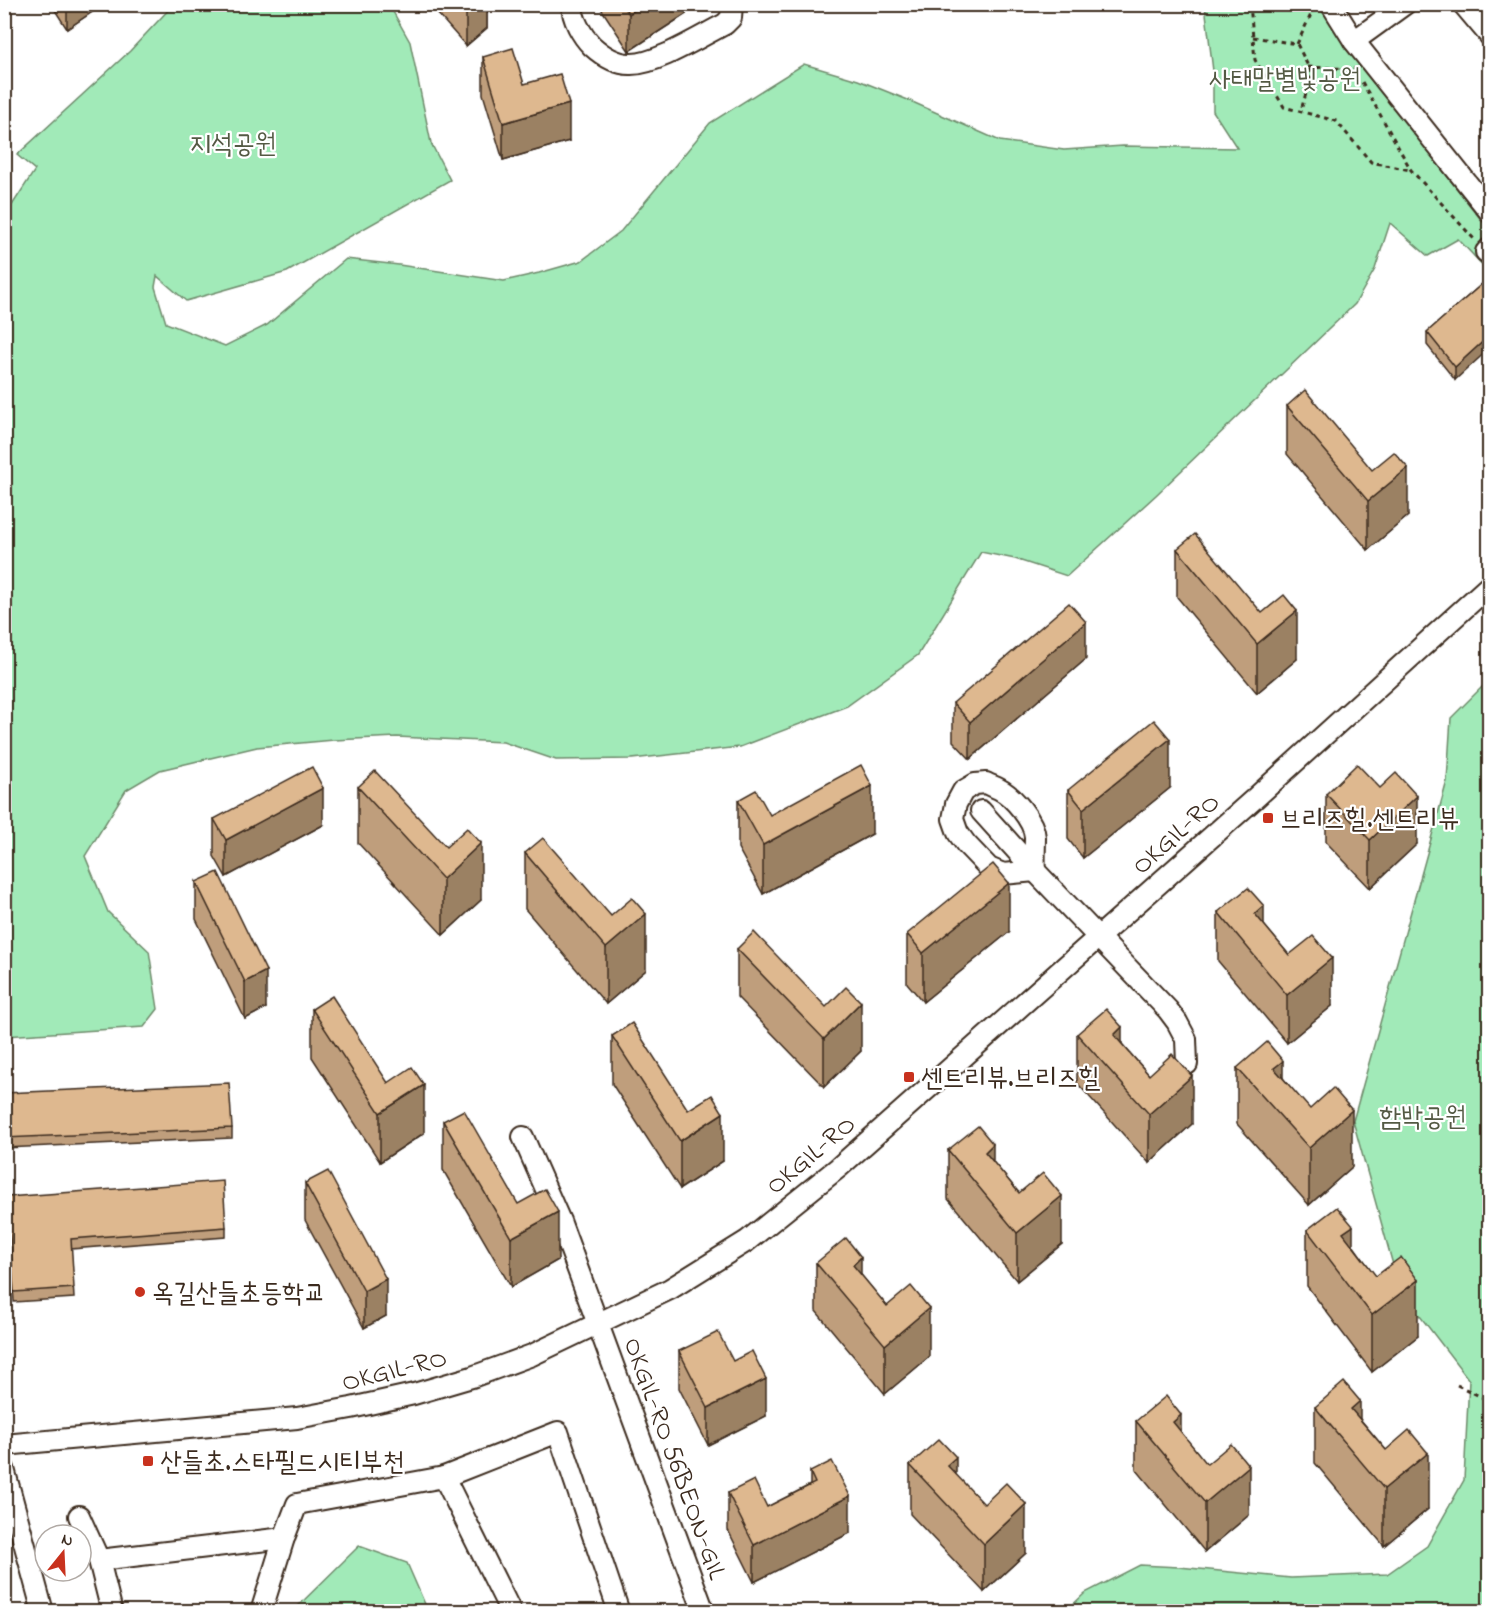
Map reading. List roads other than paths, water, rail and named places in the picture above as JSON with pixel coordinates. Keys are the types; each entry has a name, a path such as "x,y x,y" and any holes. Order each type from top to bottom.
{"street":[{"path":"572,4 585,39 614,60 630,64 650,60 670,52 724,24 730,18 732,4"},
{"path":"1354,58 1405,4"},
{"path":"1463,4 1490,36"},
{"path":"1319,5 1354,58 1490,212"},
{"name":"OKGIL-RO","path":"4,1445 297,1418 414,1394 472,1377 532,1355 670,1289 747,1241 846,1160 1262,792 1490,585"},
{"path":"986,783 1001,790 1021,809 1032,822 1035,836 1035,871 1003,874 989,868 966,844 958,833 953,819 956,804 963,791 975,784 986,783"},
{"path":"981,811 1178,1022 1186,1039 1187,1064"},
{"name":"OKGIL-RO 56BEON-GIL","path":"523,1137 560,1221 704,1611"},
{"path":"261,1611 297,1504 444,1477 558,1432 619,1611"},
{"path":"4,1469 44,1611"},
{"path":"444,1477 511,1611"},
{"path":"79,1516 99,1560 112,1611"},
{"path":"99,1560 284,1538"}],"place":[{"name":"브리즈힐.센트리뷰","path":"1268,818"},
{"name":"센트리뷰.브리즈힐","path":"909,1077"},
{"name":"옥길산들초등학교","path":"140,1292"},
{"name":"산들초.스타필드시티부천","path":"148,1461"}],"park label":[{"name":"사태말별빛공원","path":"1285,78"},
{"name":"지석공원","path":"233,143"},
{"name":"함박공원","path":"1423,1116"}]}
